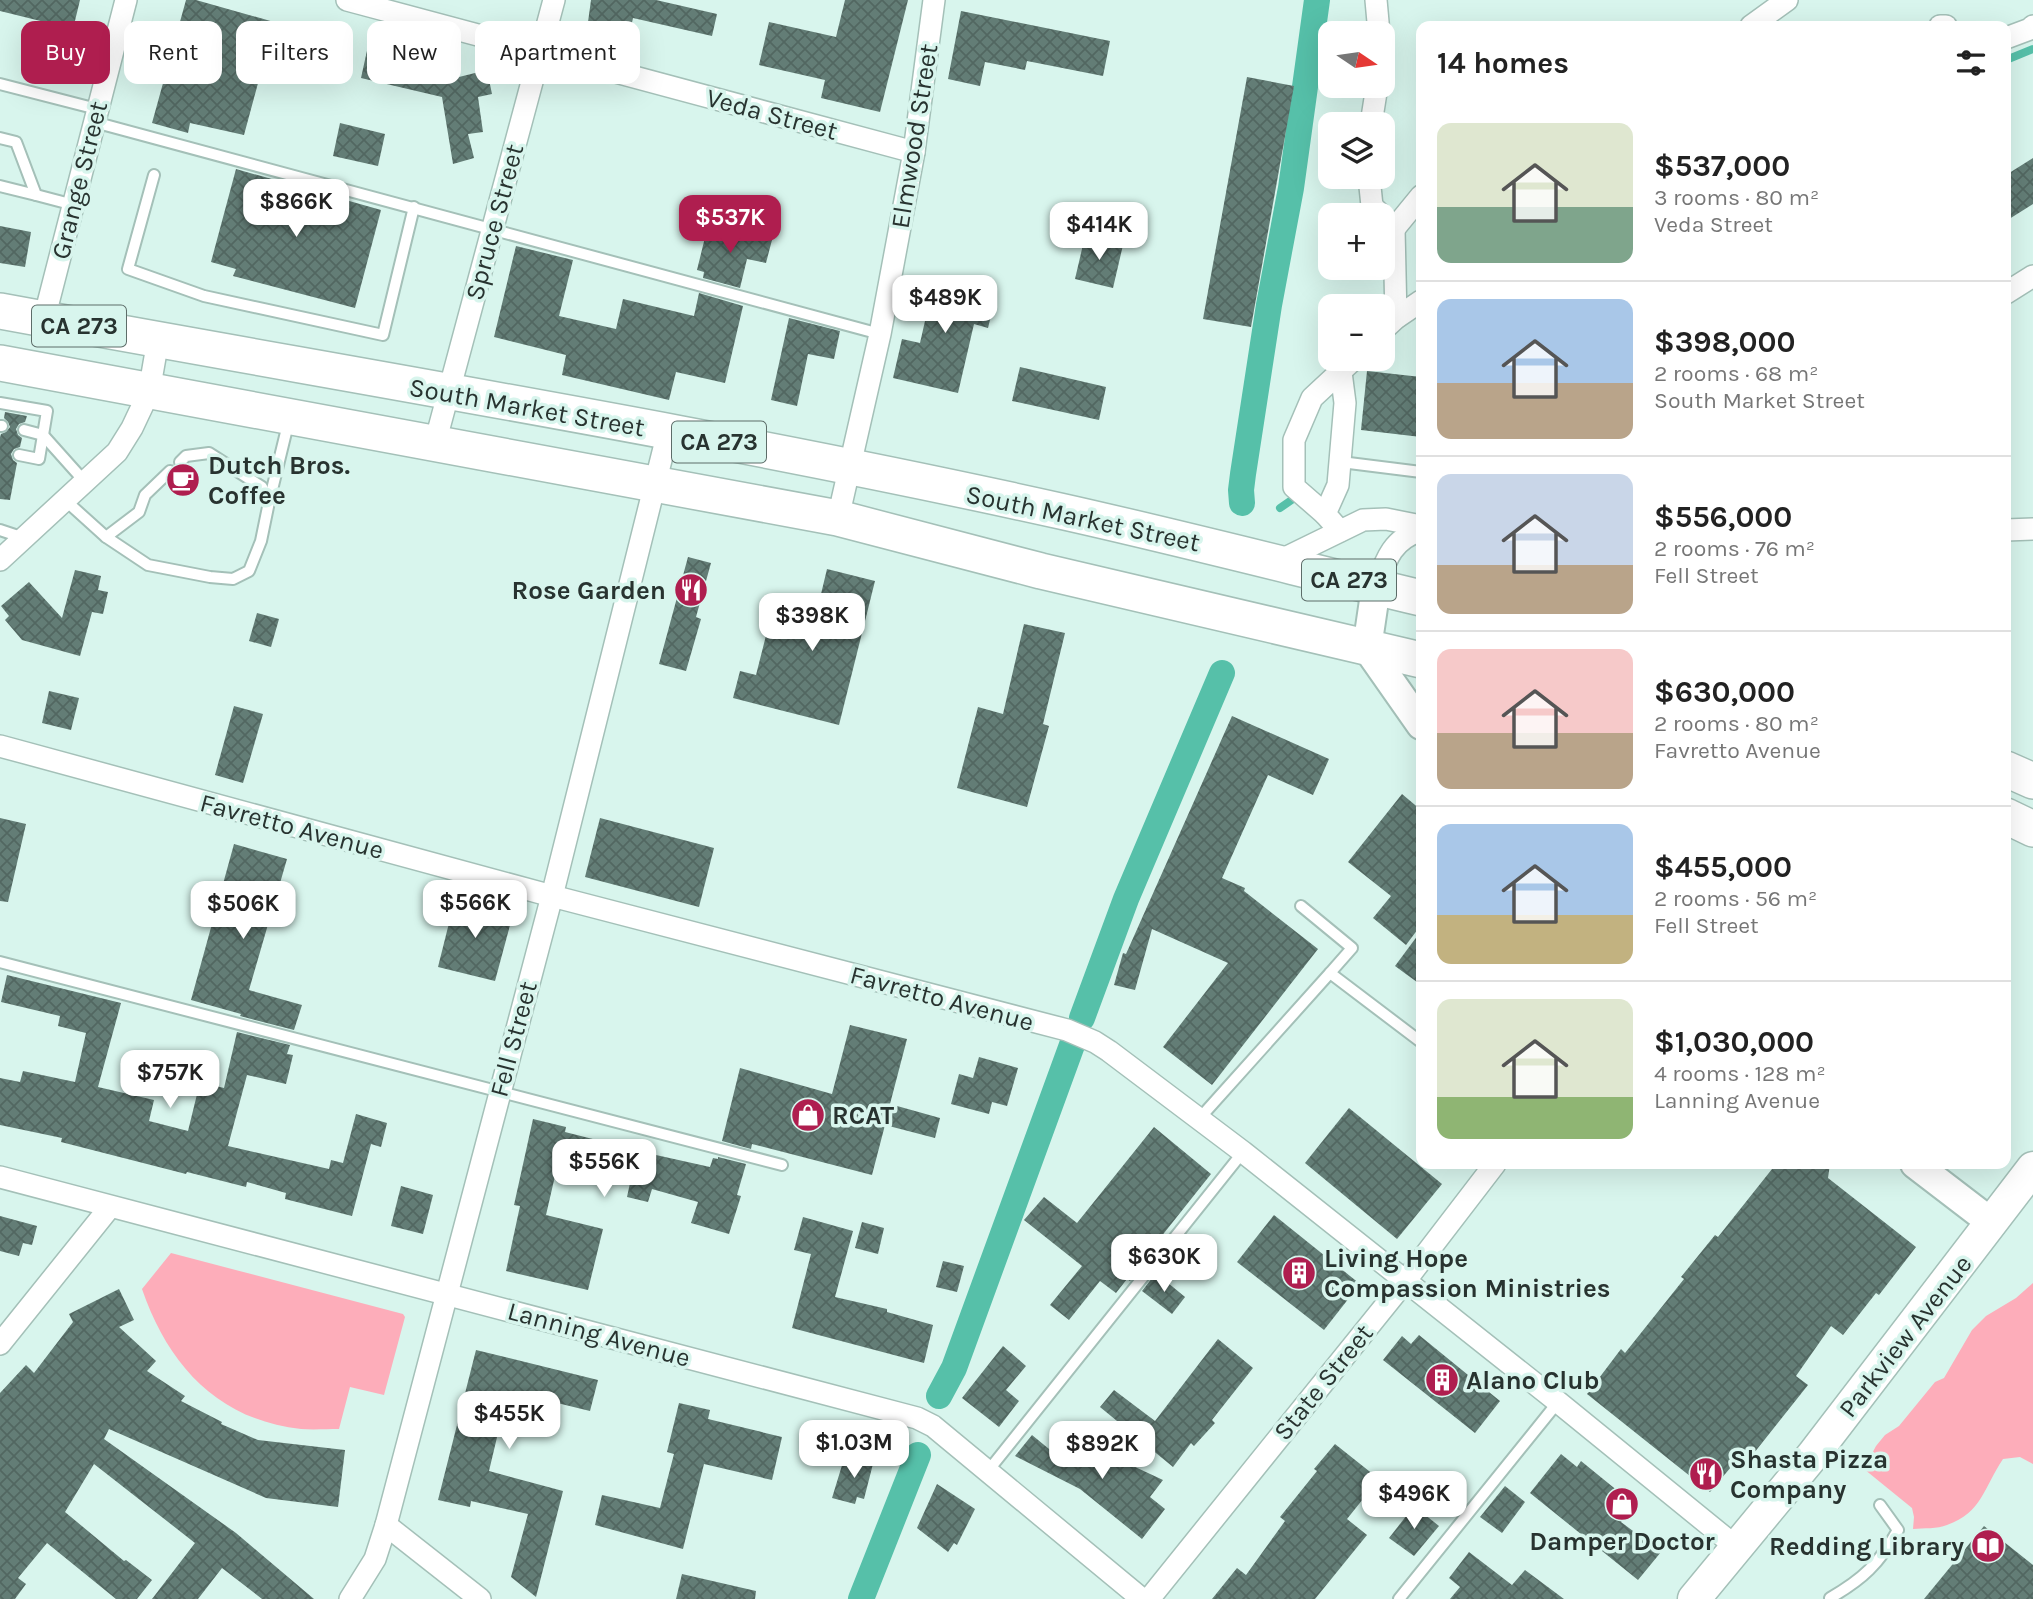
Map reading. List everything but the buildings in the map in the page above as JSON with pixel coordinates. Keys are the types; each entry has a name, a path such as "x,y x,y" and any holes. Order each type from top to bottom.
{"main road":[{"name":"South Market Street","path":"0,311 668,432 1058,511 1416,597"},
{"name":"South Market Street","path":"0,363 838,518 1041,571 1367,648"},
{"name":"CA 273","path":"1367,648 1416,659"},
{"path":"2011,771 2033,781"},
{"path":"2011,818 2033,829"},
{"name":"Parkview Avenue","path":"1693,1599 1813,1455 2033,1168"}],"street":[{"name":"Grange Street","path":"44,319 126,0"},
{"name":"Veda Street","path":"347,0 475,34"},
{"name":"Spruce Street","path":"548,21 554,0"},
{"name":"Elmwood Street","path":"838,518 880,334 914,152 934,0"},
{"path":"1376,0 1378,21"},
{"path":"1758,21 1787,0"},
{"path":"2011,36 2033,26"},
{"name":"Veda Street","path":"640,78 914,152"},
{"name":"Spruce Street","path":"435,443 531,84"},
{"path":"1395,214 1416,199"},
{"path":"2011,290 2033,276"},
{"path":"1395,320 1416,305"},
{"path":"0,560 117,452 149,392 158,341"},
{"path":"1340,531 1294,487 1294,440 1312,398 1341,371"},
{"path":"1325,514 1338,485 1348,371"},
{"name":"Fell Street","path":"350,1599 375,1559 386,1525 551,896 668,432"},
{"path":"1277,562 1363,520 1375,519 1416,525"},
{"path":"2011,530 2033,529"},
{"path":"1416,533 1398,541 1387,558 1376,587 1367,648 1416,718"},
{"name":"Favretto Avenue","path":"0,746 551,896 1075,1034 1109,1051 1243,1152 1735,1546"},
{"name":"State Street","path":"1149,1599 1406,1280 1491,1169"},
{"path":"1922,1169 1992,1223"},
{"name":"Lanning Avenue","path":"0,1177 917,1418 933,1426 1142,1599"},
{"path":"0,1344 110,1207"},
{"path":"386,1525 480,1599"}],"lane":[{"path":"0,84 95,115 414,207 880,334"},
{"path":"0,138 16,142 36,195"},
{"path":"154,175 128,269 204,296 383,335 414,207"},
{"path":"0,186 74,205"},
{"path":"0,403 47,411 40,459 19,455"},
{"path":"65,500 106,537 148,565 233,579 248,570 261,541 290,417"},
{"path":"24,430 43,435 85,482"},
{"path":"180,462 186,456 209,453 262,487 269,502"},
{"path":"1341,462 1416,471"},
{"path":"106,537 139,512 145,495 170,471"},
{"path":"0,530 24,538"},
{"path":"1199,1119 1352,948 1301,906"},
{"path":"0,962 782,1165"},
{"path":"1330,973 1416,1038"},
{"path":"988,1471 1243,1152"},
{"path":"1399,1599 1558,1402"},
{"path":"1830,1598 1858,1582 1885,1553 1898,1530 1880,1506"}],"shaded area":[{"path":"171,1253 403,1314 405,1317 384,1395 350,1387 339,1429 301,1429 271,1424 221,1401 200,1384 166,1342 142,1289"},
{"path":"2033,1283 2033,1464 2020,1457 2003,1459 1981,1498 1968,1514 1943,1526 1913,1529 1912,1508 1864,1469 1885,1435 1899,1426 1935,1382 1944,1378 1972,1330 1986,1316 2016,1298"}],"waterway":[{"path":"1242,503 1243,474 1269,305 1291,188 1317,0"},
{"path":"2011,58 2033,49"},
{"path":"1280,508 1293,499"},
{"path":"1082,1018 1126,899 1222,673"},
{"path":"939,1396 954,1368 1072,1045"},
{"path":"861,1599 918,1455"}],"place":[{"name":"Dutch Bros. Coffee","path":"183,480"},
{"name":"Rose Garden","path":"691,590"},
{"name":"RCAT","path":"808,1115"},
{"name":"Living Hope Compassion Ministries","path":"1299,1273"},
{"name":"Alano Club","path":"1442,1380"},
{"name":"Shasta Pizza Company","path":"1706,1474"},
{"name":"Damper Doctor","path":"1622,1504"},
{"name":"Redding Library","path":"1988,1546"}]}
